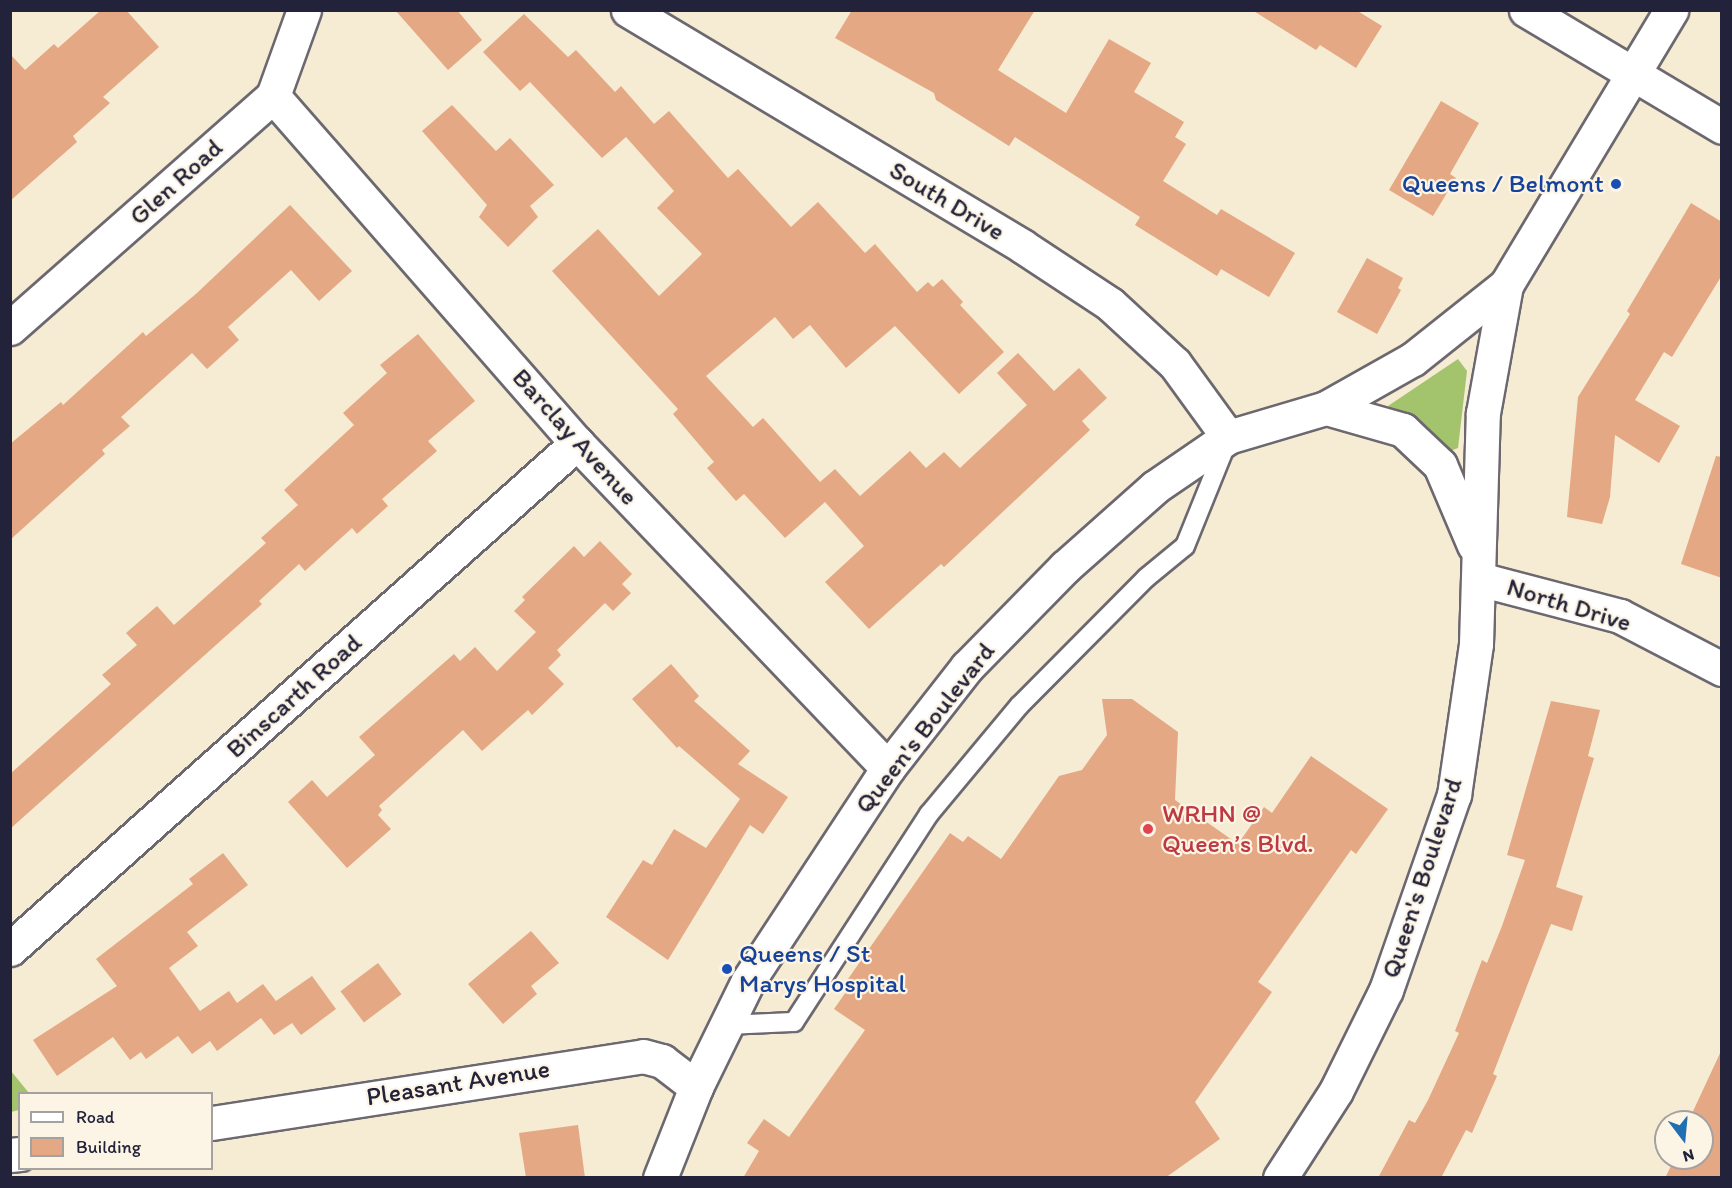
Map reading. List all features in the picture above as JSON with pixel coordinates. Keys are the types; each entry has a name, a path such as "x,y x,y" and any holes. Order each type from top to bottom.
{"street":[{"name":"Glen Road","path":"10,328 273,96 304,10"},
{"name":"South Drive","path":"628,10 1022,246 1110,304 1175,364 1228,437"},
{"path":"1526,10 1722,127"},
{"name":"Queen's Boulevard","path":"1280,1178 1359,1048 1421,895 1454,795 1476,644 1482,413 1506,285 1631,73 1671,10"},
{"name":"Barclay Avenue","path":"273,96 578,443 849,732 888,768"},
{"name":"Queen's Boulevard","path":"660,1178 696,1087 748,981 888,768 967,667 1065,567 1155,487 1228,437 1326,408 1413,359 1506,285"},
{"name":"Queen's Boulevard","path":"1326,408 1403,430 1440,465 1478,565"},
{"name":"Binscarth Road","path":"10,950 578,443"},
{"name":"North Drive","path":"1478,565 1620,616 1722,669"},
{"name":"Pleasant Avenue","path":"213,1123 643,1056 663,1061 696,1087"}],"lane":[{"path":"725,1024 794,1023 929,814 1019,706 1146,578 1185,546 1228,437"}],"green space":[{"path":"1458,359 1467,371 1458,448 1450,451 1433,434 1388,406"},
{"path":"11,1071 28,1092 18,1092 18,1110 11,1112"}],"building":[{"path":"101,10 126,10 159,47 103,97 110,103 73,136 77,142 10,201 10,54 25,70 54,44 58,48"},
{"path":"395,10 457,10 482,40 448,70"},
{"path":"852,10 1035,10 998,70 1066,113 1109,39 1151,63 1134,92 1184,122 1175,137 1186,144 1163,181 1217,215 1221,209 1295,253 1269,297 1221,269 1217,276 1135,225 1140,217 1015,137 1009,146 936,100 934,93 835,38"},
{"path":"1252,10 1356,10 1382,26 1356,68 1320,45 1316,50"},
{"path":"524,14 568,57 576,50 615,92 621,86 654,124 669,111 728,178 738,169 791,227 818,202 865,253 875,244 917,292 928,282 933,287 942,279 963,302 960,305 1004,352 959,394 895,326 846,368 810,325 793,339 775,317 706,376 753,427 763,418 820,482 835,469 860,496 910,451 926,468 944,452 960,468 1027,405 997,373 1018,353 1054,391 1079,368 1107,398 1082,421 1090,430 944,567 941,564 869,629 825,582 864,546 825,502 785,538 744,494 736,501 707,468 714,462 673,414 678,409 552,271 598,229 659,296 702,254 657,208 674,191 626,137 602,158 530,82 520,91 483,52"},
{"path":"1441,101 1479,123 1450,174 1456,178 1433,216 1389,190"},
{"path":"452,105 496,151 510,138 554,185 530,206 538,217 508,247 479,217 487,205 422,131"},
{"path":"1691,203 1722,222 1722,275 1672,357 1664,352 1635,400 1680,426 1659,463 1615,435 1610,497 1602,524 1567,517 1578,397 1630,314 1627,311"},
{"path":"290,205 352,271 319,301 291,270 228,327 239,340 207,369 192,353 121,417 130,426 102,450 105,454 10,540 10,444 61,402 63,405 143,332 146,336 197,293"},
{"path":"1367,258 1403,278 1398,288 1401,290 1377,334 1337,312"},
{"path":"418,334 475,401 428,441 437,451 382,499 388,506 357,534 352,528 305,571 299,564 259,601 262,604 10,829 10,774 111,684 102,675 137,645 126,633 157,606 174,625 266,543 261,538 298,505 284,490 354,425 343,413 387,373 380,365"},
{"path":"1716,456 1722,457 1722,578 1681,564"},
{"path":"600,541 632,574 622,584 631,593 613,611 605,603 557,650 561,655 548,668 564,684 532,715 528,710 482,751 463,730 379,806 382,810 378,815 391,829 347,868 288,802 312,780 327,797 375,755 359,737 454,654 460,661 475,647 497,671 536,632 514,611 525,600 522,597 574,546 584,557"},
{"path":"671,664 699,696 694,701 750,751 738,764 788,797 763,834 750,825 668,960 606,917 643,860 652,865 674,829 706,848 740,799 679,746 677,748 632,699"},
{"path":"1102,699 1132,699 1178,732 1175,800 1238,844 1264,807 1272,813 1311,756 1388,809 1356,854 1351,850 1258,982 1272,992 1195,1102 1220,1139 1165,1178 743,1178 759,1151 747,1143 764,1119 789,1137 865,1030 834,1009 853,982 848,979 950,833 963,842 968,836 1001,859 1059,776 1082,770 1107,735"},
{"path":"1551,701 1600,710 1588,756 1594,758 1556,887 1583,896 1572,931 1551,924 1493,1074 1497,1076 1472,1133 1466,1130 1441,1178 1378,1178 1409,1120 1415,1123 1428,1100 1459,1033 1455,1031 1482,960 1487,963 1502,926 1525,860 1507,855"},
{"path":"223,853 248,885 187,932 198,946 169,968 200,1011 229,991 237,1003 263,984 276,1001 312,976 336,1009 301,1035 292,1023 274,1035 261,1018 217,1051 210,1041 192,1054 178,1036 146,1059 141,1052 130,1060 113,1037 57,1076 33,1040 117,986 96,959 193,884 189,879"},
{"path":"531,931 559,963 531,986 537,994 503,1024 468,984"},
{"path":"378,963 401,994 364,1022 340,991"},
{"path":"1722,1049 1722,1178 1665,1178 1669,1170 1714,1170 1714,1110 1694,1110"},
{"path":"578,1125 585,1178 526,1178 519,1133"}],"place":[{"name":"Queens / Belmont","path":"1616,184"},
{"name":"WRHN @ Queen’s Blvd.","path":"1148,829"},
{"name":"Queens / St Marys Hospital","path":"727,969"}]}
